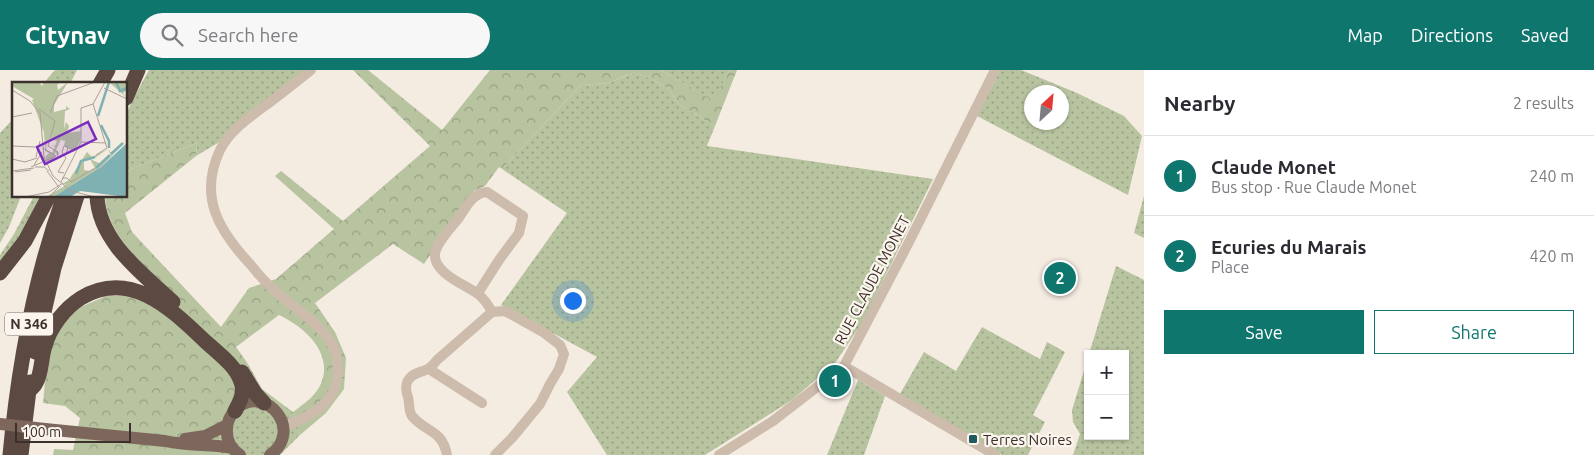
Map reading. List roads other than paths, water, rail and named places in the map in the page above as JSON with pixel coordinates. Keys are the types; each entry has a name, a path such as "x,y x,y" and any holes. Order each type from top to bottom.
{"highway":[{"path":"101,82 108,70"},
{"path":"111,82 117,70"},
{"path":"124,82 130,70"},
{"path":"128,93 138,70"},
{"path":"0,273 25,241 48,198"},
{"name":"N 346","path":"10,455 14,409 31,315 46,252 63,198"},
{"name":"N 346","path":"21,455 41,319 54,268 76,198"},
{"path":"97,198 104,227 113,242 240,368 255,393 264,403"},
{"path":"29,391 36,383 48,337 68,308 80,298 94,291 119,288 144,293 171,309 233,368 242,385 240,401 235,410"}],"main road":[{"path":"236,452 226,433 230,417 235,410 248,403 264,403 277,412 284,426 281,444 270,455"},
{"path":"0,424 164,441 183,445 220,446 236,452"},
{"path":"164,441 205,436 227,425"}],"street":[{"path":"284,426 313,414 327,401 335,385 338,371 337,358 331,342 309,319 274,290 237,250 220,227 213,208 210,185 221,148 232,131 311,70"},
{"name":"RUE CLAUDE MONET","path":"720,455 774,421 844,366 908,244 995,70"},
{"path":"478,294 499,260 519,233 523,216 487,192 480,192 475,195 440,243 435,254 436,263 444,272 478,294 487,302 492,312"},
{"path":"446,455 444,442 412,416 406,390 409,379 416,373 429,369 442,355 492,312 505,311 544,332 560,345 564,354 559,368 540,404 495,455"},
{"path":"844,366 995,455"},
{"path":"429,369 482,403"}],"place":[{"name":"Ecuries du Marais","path":"1060,278"},
{"name":"Claude Monet","path":"835,381"},
{"name":"Terres Noires","path":"973,439"}]}
